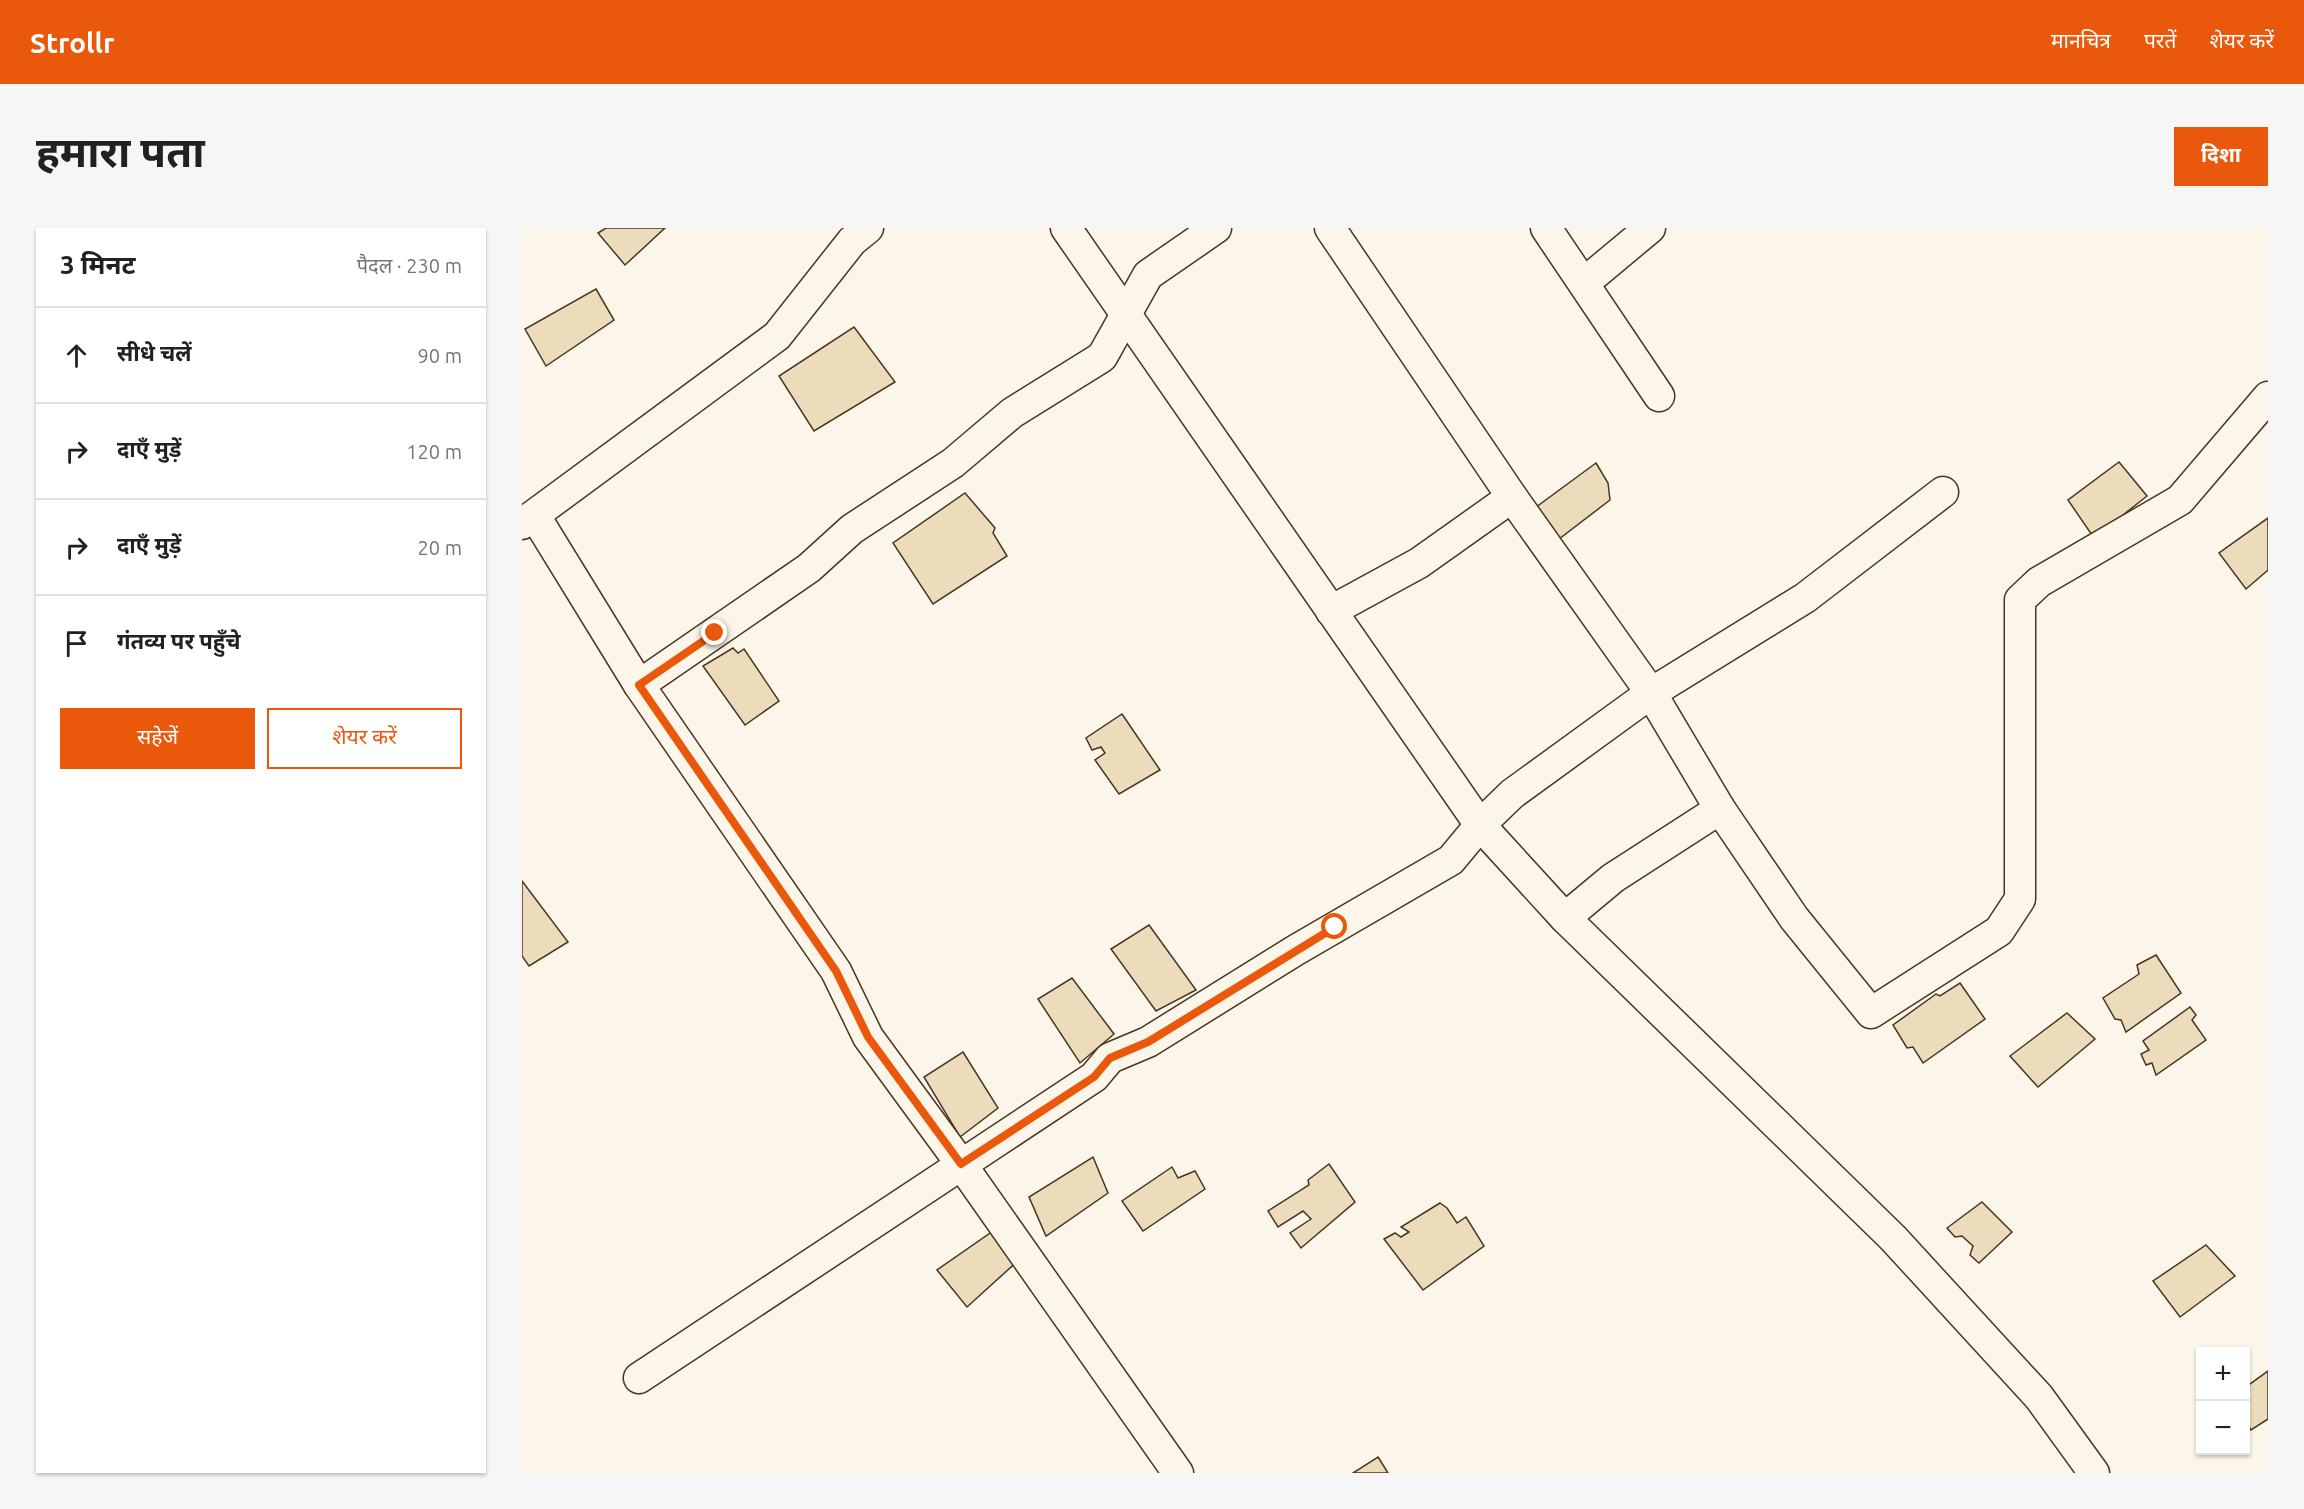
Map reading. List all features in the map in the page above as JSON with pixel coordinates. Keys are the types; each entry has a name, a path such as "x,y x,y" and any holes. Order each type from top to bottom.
{"street":[{"path":"868,228 852,241 777,336 529,520 639,685 836,971 868,1037 961,1164 1178,1473"},
{"path":"1066,228 1480,825 1565,918 1893,1239 2039,1397 2094,1473"},
{"path":"639,685 809,568 852,529 953,463 1012,413 1102,357 1148,275 1216,228"},
{"path":"1330,228 1512,497 1651,693 1720,810 1794,918 1871,1013 1999,931 2020,899 2020,600 2039,582 2180,500 2268,397"},
{"path":"1546,228 1659,396"},
{"path":"1584,282 1650,228"},
{"path":"639,1378 1094,1077 1110,1058 1148,1042 1296,950 1451,860 1480,825 1512,794 1651,693 1805,598 1943,492"},
{"path":"1331,611 1419,563 1512,497"},
{"path":"1565,918 1613,878 1720,810"}],"building":[{"path":"606,228 665,228 625,265 598,233"},
{"path":"596,289 614,320 546,366 525,329"},
{"path":"854,327 895,382 814,431 779,376"},
{"path":"2119,462 2147,496 2094,538 2068,500"},
{"path":"1596,463 1608,483 1610,500 1559,539 1532,510"},
{"path":"965,493 995,528 993,533 1007,556 933,604 893,543"},
{"path":"2268,518 2268,570 2246,589 2219,553"},
{"path":"733,648 738,653 744,649 779,701 745,725 703,666"},
{"path":"1122,714 1160,770 1119,794 1095,760 1105,753 1101,747 1092,750 1086,738"},
{"path":"522,881 568,942 529,966 522,956"},
{"path":"1149,925 1196,990 1156,1011 1111,949"},
{"path":"2156,955 2181,993 2126,1032 2121,1020 2115,1019 2103,998 2139,974 2137,965"},
{"path":"1072,978 1114,1034 1080,1063 1038,999"},
{"path":"1960,983 1985,1019 1923,1063 1913,1047 1907,1048 1893,1025 1936,994 1940,996"},
{"path":"2190,1007 2196,1015 2192,1020 2206,1040 2156,1075 2152,1063 2146,1065 2141,1054 2149,1050 2143,1041"},
{"path":"2067,1013 2095,1039 2038,1087 2010,1056"},
{"path":"963,1052 998,1108 960,1137 924,1077"},
{"path":"1093,1157 1108,1193 1046,1236 1029,1197"},
{"path":"1329,1164 1355,1202 1301,1248 1290,1233 1311,1219 1303,1211 1278,1227 1268,1211 1309,1185 1308,1180"},
{"path":"1172,1167 1178,1178 1195,1171 1205,1189 1143,1231 1122,1201"},
{"path":"1982,1202 2012,1232 1979,1263 1970,1255 1973,1246 1962,1236 1955,1237 1947,1228"},
{"path":"1440,1203 1447,1208 1457,1223 1466,1217 1484,1246 1423,1290 1384,1239 1395,1233 1401,1237 1409,1232 1401,1227"},
{"path":"996,1229 1021,1258 967,1307 937,1270"},
{"path":"2206,1245 2235,1276 2180,1317 2153,1281"},
{"path":"2268,1371 2268,1419 2251,1430 2250,1428 2250,1384"},
{"path":"1378,1457 1388,1473 1353,1473"}],"route":[{"path":"715,633 639,685 836,971 868,1037 961,1164 1094,1077 1110,1058 1148,1042 1335,927"}]}
